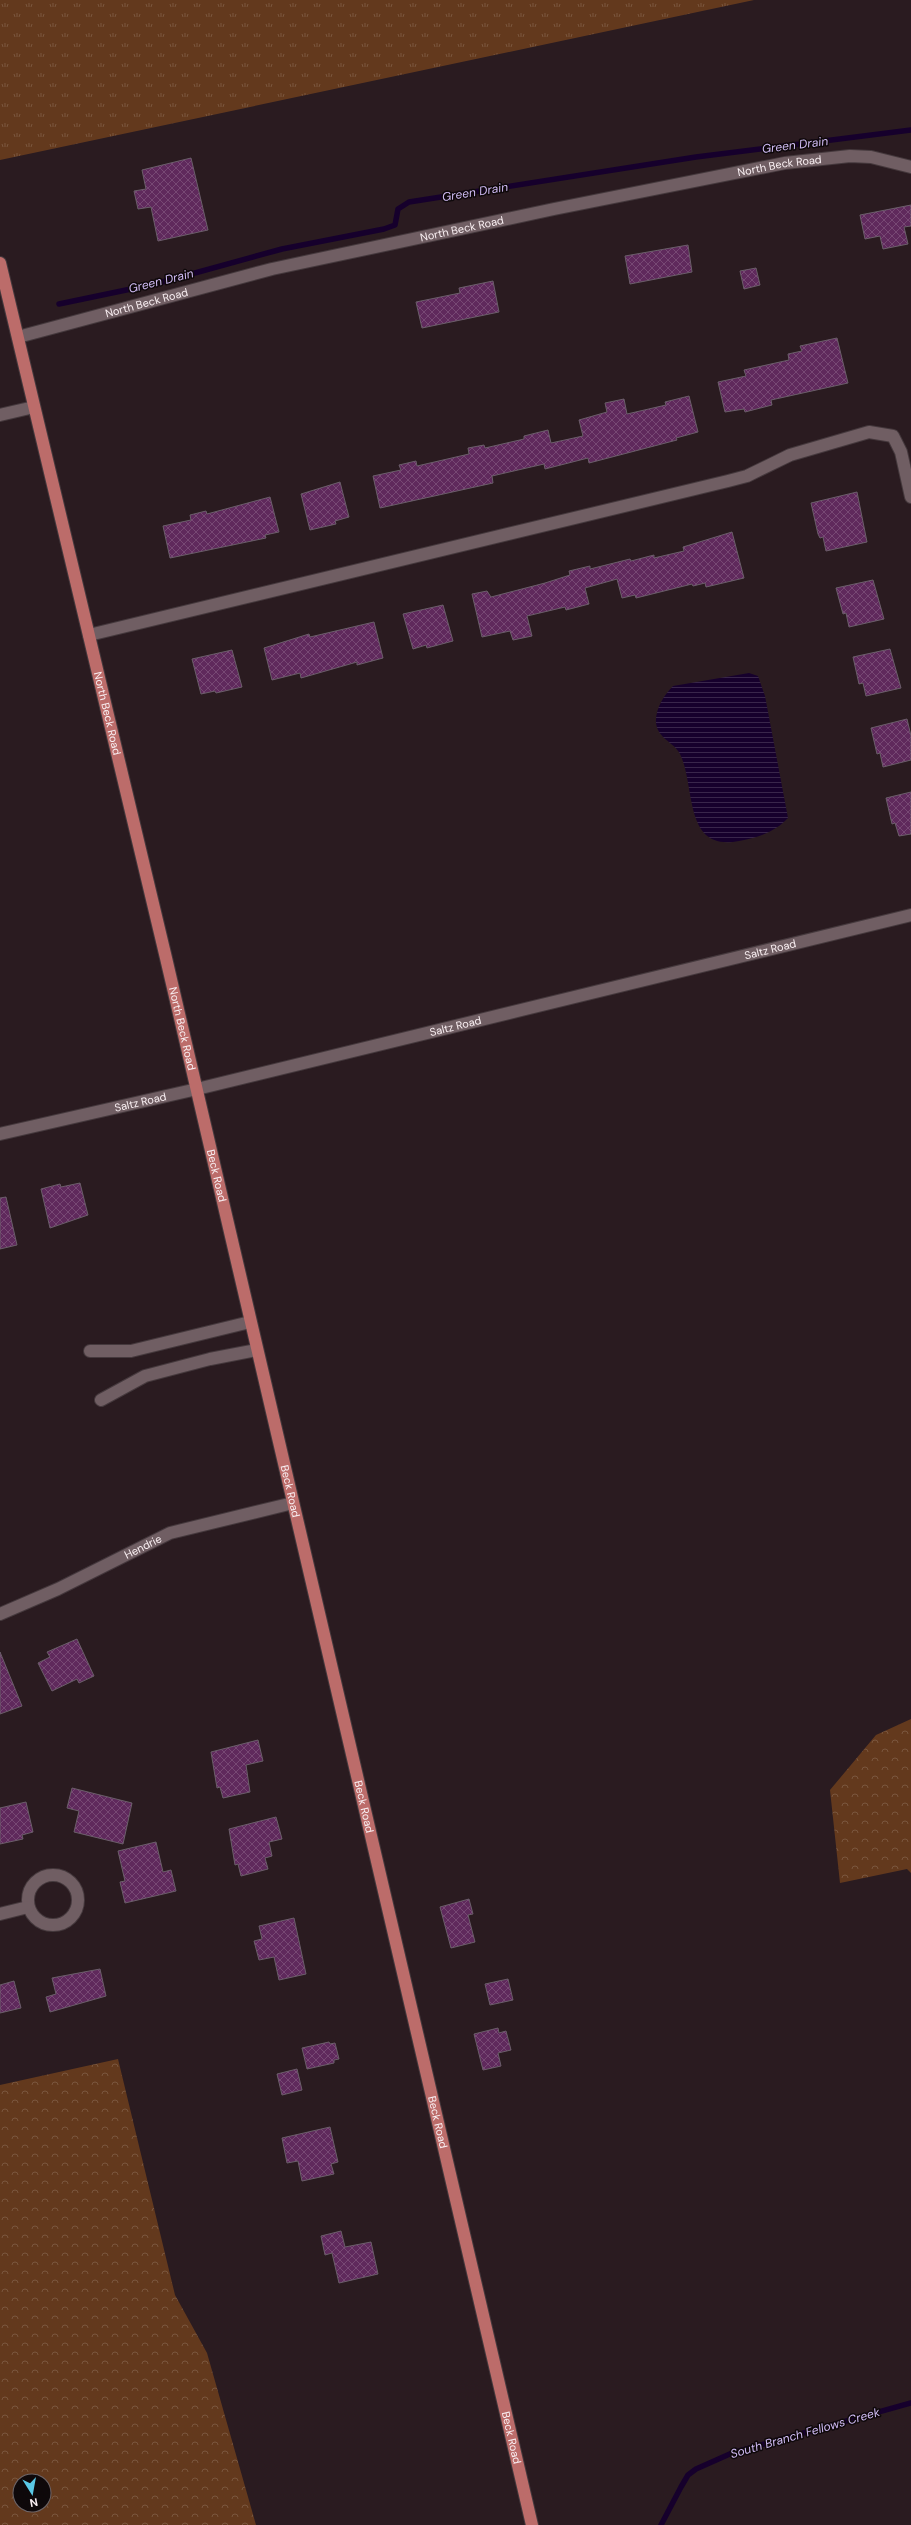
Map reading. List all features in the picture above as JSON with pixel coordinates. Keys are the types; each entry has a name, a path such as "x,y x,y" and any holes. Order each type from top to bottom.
{"main road":[{"name":"North Beck Road","path":"0,263 196,1089"},
{"name":"Beck Road","path":"196,1089 532,2525"}],"street":[{"name":"North Beck Road","path":"18,337 272,269 554,209 785,163 825,158 870,157 911,167"},
{"path":"0,415 34,407"},
{"path":"89,635 728,481 747,476 790,455 869,432 893,436 901,452 911,497"},
{"name":"Saltz Road","path":"0,1134 196,1089 911,915"},
{"path":"90,1351 132,1351 250,1322"},
{"path":"101,1400 145,1376 210,1359 257,1350"},
{"name":"Hendrie","path":"0,1614 58,1589 170,1533 293,1504"},
{"path":"46,1876 61,1876 72,1884 77,1892 78,1906 75,1914 59,1925 50,1926 38,1921 28,1907 28,1894 31,1886 46,1876"},
{"path":"0,1914 28,1907"}],"green space":[{"path":"0,0 754,0 0,160"},
{"path":"911,1719 911,1873 907,1869 840,1883 830,1790 876,1735"},
{"path":"118,2059 175,2295 207,2353 256,2525 0,2525 0,2085"}],"shaded area":[{"path":"749,673 758,676 765,696 788,818 772,831 759,836 739,841 721,842 708,837 700,827 694,814 685,768 680,754 660,733 657,728 656,718 661,703 673,686"}],"building":[{"path":"191,158 208,230 158,241 151,207 138,209 134,191 146,189 142,170"},
{"path":"911,205 911,226 904,227 908,244 883,249 880,236 865,239 860,215"},
{"path":"688,245 692,272 630,284 625,256"},
{"path":"756,268 760,285 744,289 740,271"},
{"path":"493,281 499,312 422,328 416,302 460,293 459,288"},
{"path":"837,338 848,383 771,400 772,405 745,412 744,409 725,412 718,382 746,376 744,370 789,360 788,354 802,351 800,346"},
{"path":"689,396 698,432 676,438 677,440 589,463 588,458 545,469 544,464 492,476 493,483 380,508 373,476 401,470 399,465 416,461 417,466 469,454 468,448 484,445 485,448 524,439 524,436 548,430 551,443 583,436 579,420 607,412 605,403 624,399 627,414 666,405 665,402"},
{"path":"340,482 349,517 335,521 336,524 310,530 301,494"},
{"path":"857,492 867,542 826,551 823,537 820,538 818,534 811,503"},
{"path":"270,497 279,532 265,535 266,538 170,558 163,526 191,520 190,515 206,511 207,514"},
{"path":"732,532 744,578 706,587 705,583 693,586 692,584 636,598 635,595 622,598 617,579 585,588 589,604 566,610 565,607 527,616 532,636 513,640 510,631 482,637 472,594 487,591 491,597 570,575 569,571 590,566 590,569 630,559 631,561 654,555 654,558 684,551 683,547"},
{"path":"873,580 884,619 849,627 846,613 843,614 836,588"},
{"path":"443,605 453,641 427,648 426,645 413,649 403,614"},
{"path":"374,622 383,658 357,665 357,662 301,678 300,673 272,680 264,648 309,634 310,637"},
{"path":"890,649 901,688 866,696 863,683 859,684 853,657"},
{"path":"232,650 242,687 216,693 215,691 201,694 192,659"},
{"path":"907,719 911,736 911,760 883,767 880,753 877,754 871,728"},
{"path":"911,792 911,834 899,836 895,823 892,824 886,798"},
{"path":"80,1183 88,1215 50,1228 41,1189 60,1184 61,1187"},
{"path":"6,1197 17,1245 0,1249 0,1198"},
{"path":"77,1639 94,1676 79,1683 77,1679 52,1691 38,1663 50,1657 47,1652"},
{"path":"0,1652 22,1706 0,1714"},
{"path":"258,1740 263,1761 246,1765 250,1792 223,1798 220,1787 217,1788 211,1752"},
{"path":"72,1788 132,1803 123,1844 74,1832 79,1811 67,1808"},
{"path":"26,1802 33,1832 22,1835 23,1839 0,1844 0,1808"},
{"path":"276,1817 282,1839 269,1842 272,1856 265,1858 268,1869 241,1876 238,1864 235,1865 229,1829"},
{"path":"156,1842 163,1872 171,1870 176,1891 125,1903 120,1882 125,1881 118,1851"},
{"path":"469,1899 473,1914 468,1915 475,1942 451,1948 440,1907"},
{"path":"294,1918 306,1974 279,1980 274,1957 259,1960 254,1941 262,1939 259,1926"},
{"path":"100,1969 106,1996 50,2012 46,1997 56,1994 52,1978"},
{"path":"508,1979 513,2000 490,2005 485,1984"},
{"path":"14,1981 21,2008 0,2013 0,1985"},
{"path":"498,2028 499,2033 506,2031 511,2050 498,2053 501,2066 483,2070 474,2034"},
{"path":"329,2042 330,2044 335,2043 339,2059 334,2060 334,2063 307,2069 302,2048"},
{"path":"297,2069 302,2090 282,2095 277,2074"},
{"path":"330,2127 338,2162 331,2164 334,2174 302,2181 298,2161 287,2163 282,2138"},
{"path":"341,2231 345,2247 371,2242 378,2274 339,2283 332,2253 325,2255 321,2236"}],"waterway":[{"name":"Green Drain","path":"59,304 155,284 282,249 384,229 395,225 398,209 409,202 696,157 911,130"},
{"name":"South Branch Fellows Creek","path":"661,2525 688,2475 696,2469 732,2453 911,2403"}]}
